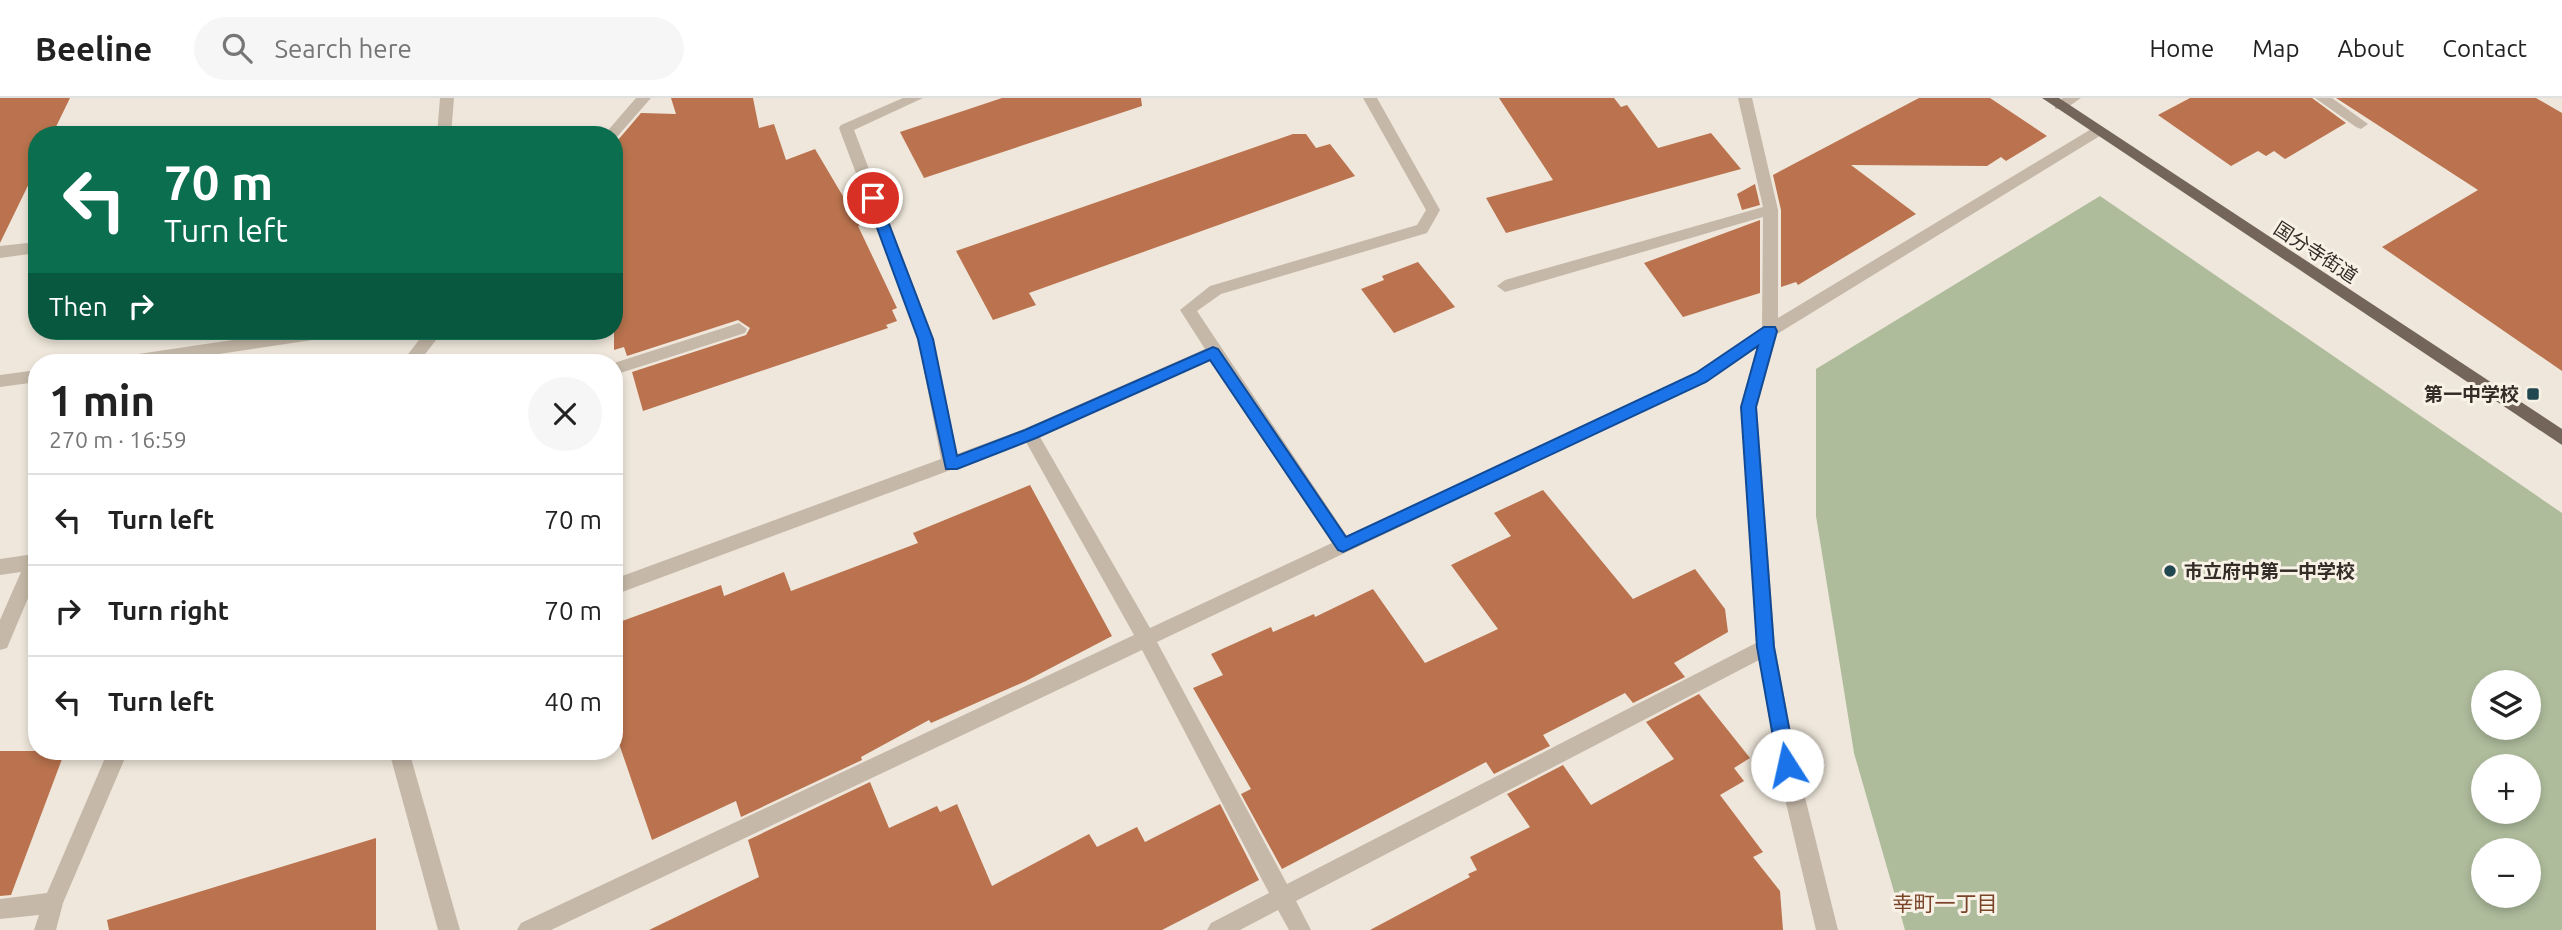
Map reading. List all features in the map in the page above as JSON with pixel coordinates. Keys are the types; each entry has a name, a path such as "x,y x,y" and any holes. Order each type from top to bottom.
{"main road":[{"name":"国分寺街道","path":"2061,101 2098,131 2562,438"}],"street":[{"path":"445,126 447,98"},
{"path":"619,126 644,98"},
{"path":"916,98 846,128 926,339 951,465"},
{"path":"1343,545 1213,353 1188,310 1216,290 1422,229 1433,211 1370,98"},
{"path":"1745,98 1771,210 1770,331 1749,407 1766,647 1787,765 1827,930"},
{"path":"2322,98 2361,124"},
{"path":"528,930 1701,377 1770,331 2098,131"},
{"path":"1505,286 1771,210"},
{"path":"0,252 28,248"},
{"path":"623,366 739,329"},
{"path":"178,354 272,340"},
{"path":"416,354 428,340"},
{"path":"623,584 951,465 1030,434 1213,353"},
{"path":"0,381 28,377"},
{"path":"1030,434 1146,639 1300,930"},
{"path":"0,567 28,563"},
{"path":"0,642 28,576"},
{"path":"1218,930 1766,647"},
{"path":"45,930 53,903 114,760"},
{"path":"402,760 449,930"},
{"path":"0,909 53,903"}],"green space":[{"name":"市立府中第一中学校","path":"2100,196 2562,513 2562,930 1905,930 1854,753 1816,516 1816,369"}],"building":[{"path":"0,98 70,98 56,126 28,126 28,185 0,243"},
{"path":"671,98 753,98 759,128 774,124 786,160 815,149 860,225 858,226 897,308 892,310 897,321 886,325 888,328 643,411 632,372 746,335 750,328 738,320 627,356 624,347 614,350 614,340 623,340 623,134 641,113 676,114"},
{"path":"1002,98 1141,98 1142,106 924,178 900,132"},
{"path":"1499,98 1614,98 1621,107 1627,105 1658,148 1711,133 1741,169 1506,233 1486,198 1553,180"},
{"path":"1919,98 1990,98 2047,136 2006,161 2001,157 1987,166 1851,165 1916,214 1798,285 1796,282 1781,287 1781,210 1773,175"},
{"path":"2190,98 2312,98 2346,123 2285,159 2274,151 2266,156 2258,151 2231,166 2158,115"},
{"path":"2336,98 2536,98 2562,113 2562,371 2382,247 2478,190"},
{"path":"1293,134 1306,134 1316,148 1330,144 1355,176 1029,293 1036,305 993,320 956,251"},
{"path":"1755,184 1760,205 1742,210 1737,194"},
{"path":"1760,220 1760,293 1683,317 1644,263"},
{"path":"1418,262 1455,307 1394,333 1361,289 1384,280 1382,276"},
{"path":"1030,485 1112,636 1026,681 931,723 929,720 861,757 862,760 741,817 736,801 652,840 623,755 623,621 721,585 724,596 784,572 791,591 918,543 913,533"},
{"path":"1543,490 1633,599 1695,569 1725,609 1728,632 1674,663 1685,677 1633,703 1625,693 1543,735 1550,746 1494,774 1486,762 1282,869 1241,794 1251,789 1193,688 1223,675 1211,654 1271,627 1273,632 1314,614 1315,617 1373,589 1425,663 1498,629 1451,565 1511,536 1494,513"},
{"path":"1699,694 1750,758 1734,768 1744,781 1720,795 1763,852 1753,857 1780,891 1783,930 1370,930 1470,877 1468,874 1477,870 1470,857 1530,827 1507,794 1563,765 1591,805 1674,759 1646,722"},
{"path":"0,751 28,751 28,760 62,760 11,895 0,896"},
{"path":"870,782 889,828 937,806 940,812 957,804 992,886 1089,834 1097,847 1137,827 1145,842 1220,804 1259,880 1162,930 649,930 759,877 748,840"},
{"path":"376,838 376,930 109,930 107,920"}],"place":[{"name":"第一中学校","path":"2533,394"},
{"name":"市立府中第一中学校","path":"2170,571"}],"district":[{"name":"幸町一丁目","path":"1945,904"}],"route":[{"path":"873,198 926,339 951,465 1030,434 1213,353 1343,545 1701,377 1770,331 1749,407 1766,647 1787,765"}]}
